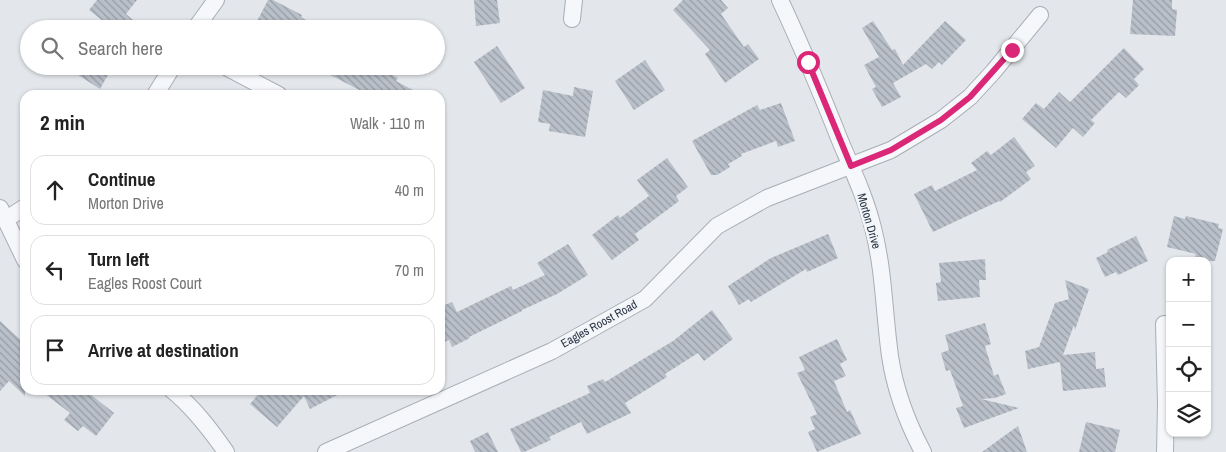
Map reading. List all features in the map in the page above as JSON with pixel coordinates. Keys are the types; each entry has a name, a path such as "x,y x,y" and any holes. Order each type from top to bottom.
{"street":[{"path":"202,20 216,0"},
{"path":"572,20 574,0"},
{"name":"Morton Drive","path":"780,0 808,62 866,204 882,274 890,356 897,390 910,427 923,452"},
{"name":"Eagles Roost Road","path":"326,452 552,351 645,299 717,226 767,198 891,150 941,120 963,102 993,72 1040,15"},
{"path":"158,90 167,75"},
{"path":"241,75 270,90"},
{"path":"20,209 2,214 20,250"},
{"path":"1164,324 1165,452"},
{"path":"178,395 207,425 226,452"}],"building":[{"path":"97,0 137,0 126,14 133,20 102,20 89,10"},
{"path":"268,0 273,0 302,15 301,17 306,20 258,20"},
{"path":"474,0 497,0 500,23 476,26"},
{"path":"683,0 721,0 728,8 721,14 744,47 748,44 759,59 725,83 705,54 710,50 673,10"},
{"path":"1133,0 1172,0 1172,9 1177,10 1175,36 1130,34"},
{"path":"873,21 892,50 895,49 903,65 945,21 966,40 942,65 939,62 932,69 926,64 893,83 901,97 882,107 872,89 876,87 864,65 879,57 862,28"},
{"path":"497,46 525,88 501,103 474,62"},
{"path":"1124,48 1144,69 1134,79 1139,85 1126,98 1119,92 1091,120 1095,123 1083,137 1073,128 1056,148 1022,119 1036,103 1044,109 1059,92 1070,102"},
{"path":"645,60 665,90 634,110 615,81"},
{"path":"78,75 108,75 100,89"},
{"path":"330,75 392,75 398,78 396,81 413,90 359,90"},
{"path":"574,87 593,91 585,137 549,131 550,124 538,122 543,90 573,96"},
{"path":"781,103 795,141 778,147 776,141 741,154 742,156 728,164 730,167 717,175 711,175 692,141 757,105 760,110"},
{"path":"1014,137 1035,166 1026,172 1031,179 1000,202 933,232 914,194 932,185 935,191 977,170 971,163 987,151 991,155"},
{"path":"667,158 688,187 676,196 679,201 635,234 639,240 612,260 592,235 618,215 620,218 649,196 637,180"},
{"path":"1174,216 1185,219 1186,216 1219,224 1218,228 1223,229 1215,261 1211,261 1211,257 1195,257 1196,254 1167,247"},
{"path":"828,234 838,258 807,272 806,269 751,302 749,299 739,305 728,286 771,258"},
{"path":"1136,236 1148,261 1118,275 1116,272 1105,277 1096,258 1108,252 1107,250"},
{"path":"568,244 588,275 557,294 452,347 449,340 445,342 445,305 452,302 457,312 511,286 513,290 545,275 537,263"},
{"path":"985,259 986,280 979,280 980,297 938,301 936,283 941,282 939,263"},
{"path":"1065,280 1089,289 1075,330 1074,325 1063,355 1095,352 1096,369 1104,368 1106,387 1063,391 1060,362 1028,369 1025,351 1039,347 1055,303 1069,299"},
{"path":"712,310 733,339 704,361 698,353 665,374 667,377 625,403 631,413 587,434 581,422 549,437 551,440 521,452 510,429 590,393 587,386 603,379 605,382 673,341"},
{"path":"0,321 20,339 20,391 9,381 0,391"},
{"path":"985,323 991,344 985,346 994,376 998,374 1006,394 995,398 981,399 1019,408 964,428 956,408 963,406 950,370 946,371 941,353 949,350 945,335"},
{"path":"837,339 847,360 840,364 846,376 834,381 847,412 850,410 861,434 817,452 808,432 815,429 810,417 817,414 797,373 805,370 799,357"},
{"path":"47,395 91,395 114,413 96,436 83,426 78,431 64,420 70,413"},
{"path":"258,395 337,395 310,409 304,396 277,427 250,404"},
{"path":"1086,422 1120,430 1115,452 1079,452"},
{"path":"1018,426 1027,452 982,452 1004,436"},
{"path":"488,432 498,452 475,452 470,441"}],"route":[{"path":"808,62 851,166 891,150 941,120 970,97 1012,50"}]}
